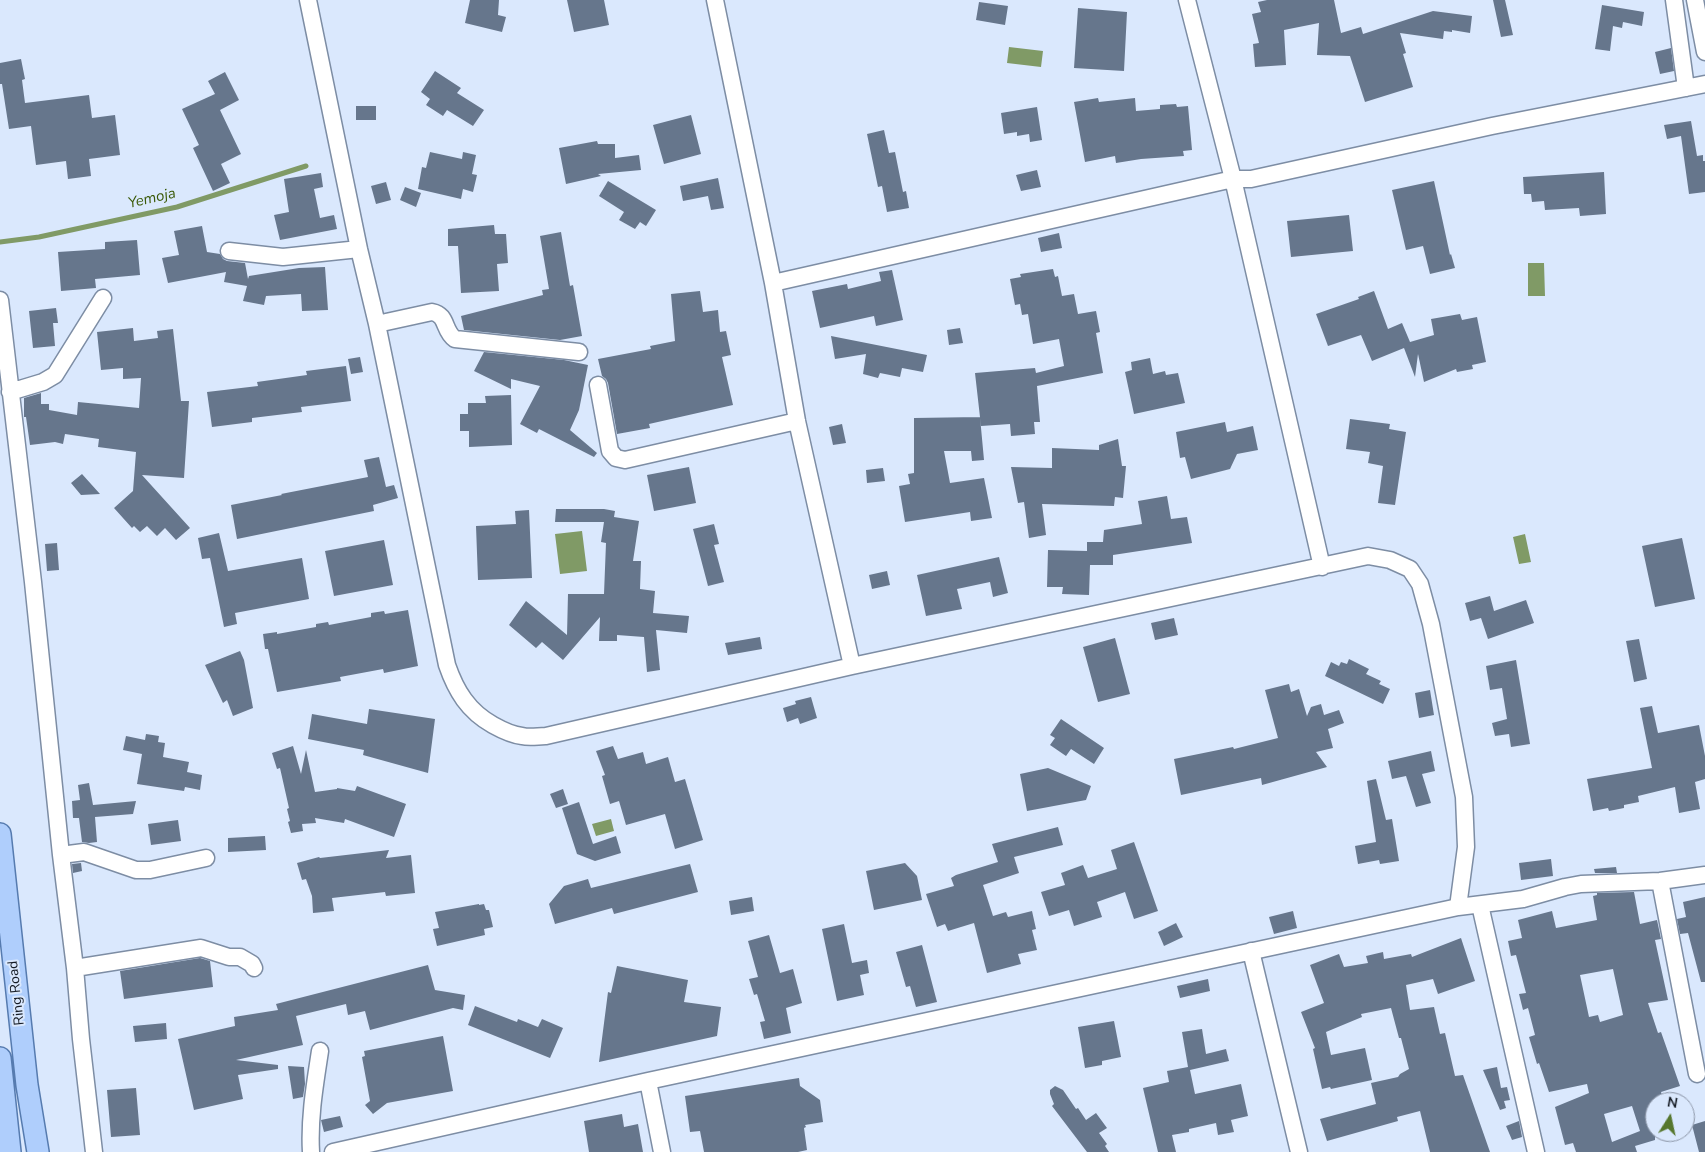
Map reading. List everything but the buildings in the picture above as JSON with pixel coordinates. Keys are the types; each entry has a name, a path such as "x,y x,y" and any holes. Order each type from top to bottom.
{"main road":[{"name":"Ring Road","path":"0,834 27,1085 38,1152"},
{"path":"0,1058 10,1152"}],"street":[{"path":"308,0 447,664 453,682 462,699 475,713 505,731 523,736 546,736 852,666 1368,556 1390,560 1410,569 1420,584 1431,624 1464,797 1466,848 1458,907"},
{"path":"716,0 773,283 797,421 852,666"},
{"path":"1187,0 1232,179 1322,567"},
{"path":"1674,0 1686,88"},
{"path":"1695,0 1705,52"},
{"path":"773,283 1232,179 1251,180 1492,126 1705,84"},
{"path":"229,251 283,256 360,249"},
{"path":"10,392 43,382 55,375 103,298"},
{"path":"0,300 33,582 61,855 75,968 80,1039 94,1152"},
{"path":"377,324 432,312 438,313 443,317 449,335 455,339 579,352"},
{"path":"598,385 610,451 616,458 625,460 797,421"},
{"path":"61,855 84,852 136,870 150,870 206,858"},
{"path":"333,1152 648,1081 1458,907 1523,899 1581,884 1660,881 1705,875"},
{"path":"1660,881 1697,1074"},
{"path":"1480,905 1536,1152"},
{"path":"75,968 201,948 229,957 240,957 252,964 254,968"},
{"path":"1251,951 1298,1152"},
{"path":"311,1152 310,1135 320,1051"},
{"path":"648,1081 662,1152"}],"shaded area":[{"path":"1009,47 1043,51 1041,67 1007,63"},
{"path":"1528,263 1544,263 1545,296 1528,296"},
{"path":"582,531 587,571 560,574 555,534"},
{"path":"1525,534 1531,562 1519,564 1513,537"},
{"path":"611,819 614,831 596,836 592,824"}],"waterway":[{"name":"Yemoja","path":"0,242 39,237 177,207 306,166"}]}
